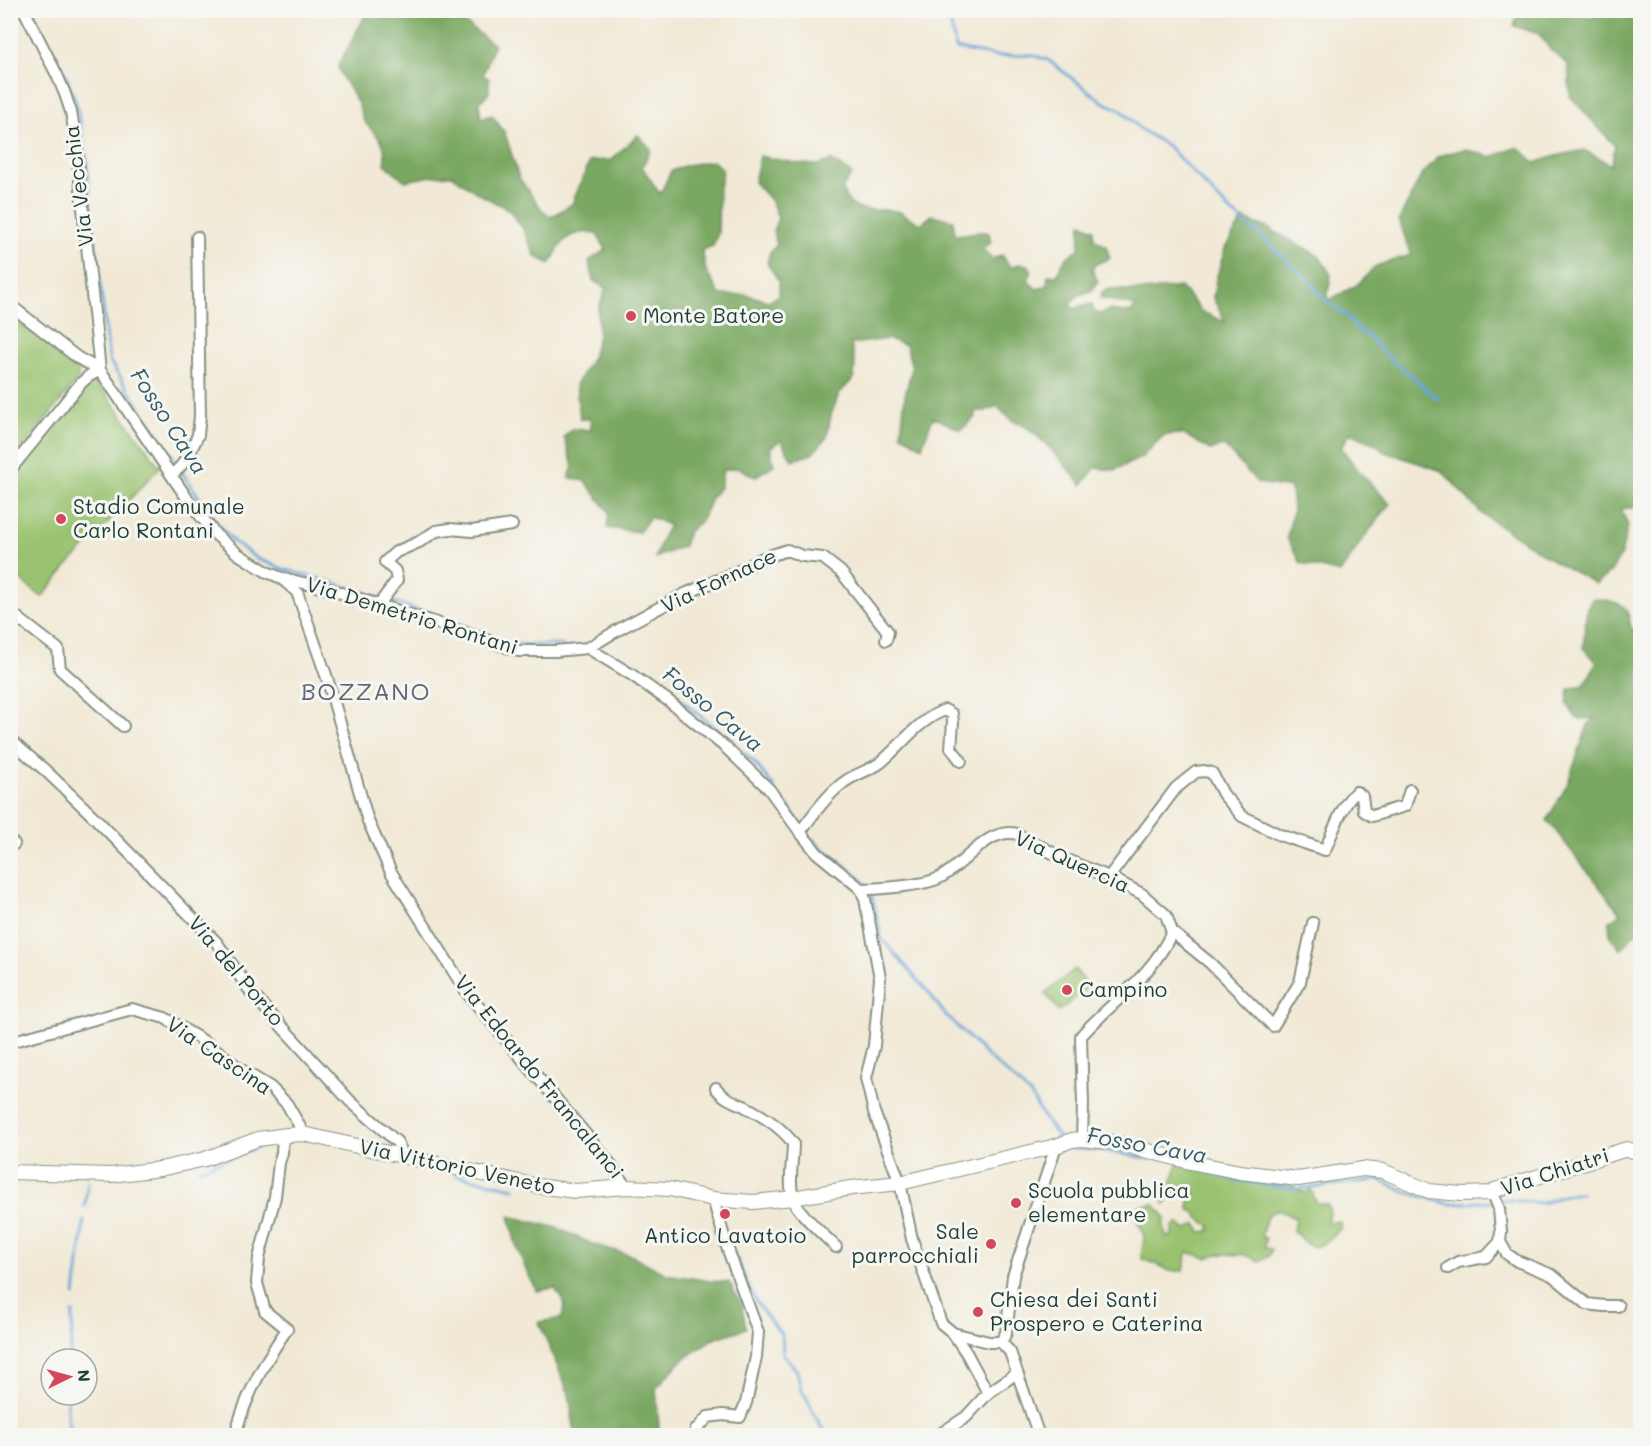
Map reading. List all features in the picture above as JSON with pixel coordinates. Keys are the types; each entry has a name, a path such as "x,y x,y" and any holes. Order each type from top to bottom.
{"street":[{"name":"Via Vecchia","path":"24,10 57,75 71,112 100,370"},
{"path":"176,471 186,461 198,435 200,416 197,237"},
{"name":"Via Demetrio Rontani","path":"10,305 78,358 100,370 176,471 191,504 216,535 238,554 267,572 328,589 383,600 437,623 518,651 555,651 590,647"},
{"path":"10,470 81,383 100,370"},
{"path":"383,600 397,580 394,571 385,562 396,552 419,542 436,531 450,529 472,531 512,525"},
{"name":"Via Fornace","path":"590,647 687,593 763,558 787,550 802,556 823,558 841,572 888,632 886,640"},
{"name":"Via Edoardo Francalanci","path":"279,577 297,592 327,678 368,821 391,872 467,993 608,1161 626,1187"},
{"path":"10,612 58,649 60,669 123,726"},
{"path":"590,647 670,702 725,747 769,789 802,829 817,853 866,889 865,899 880,978 874,1046 866,1078 874,1112 900,1183 912,1239 941,1323 953,1333 988,1393"},
{"path":"802,829 843,783 879,763 934,714 945,710 952,714 951,748 961,761"},
{"name":"Via del Porto","path":"10,740 89,813 217,943 253,995 350,1101 397,1142 404,1157"},
{"path":"1108,878 1176,788 1196,772 1212,772 1223,794 1242,816 1280,835 1325,850 1337,821 1356,792 1362,796 1364,811 1372,816 1405,806 1410,790"},
{"name":"Via Quercia","path":"866,889 937,879 954,869 985,841 1002,832 1010,832 1142,894 1166,915 1172,932 1210,963 1273,1026 1300,982 1313,923"},
{"path":"1001,1342 1006,1333 1013,1276 1083,1104 1081,1036 1135,985 1164,948 1172,932"},
{"name":"Via Cascina","path":"10,1042 132,1009 165,1018 210,1045 240,1069 270,1087 287,1104 303,1134"},
{"path":"716,1088 722,1096 768,1119 794,1143 791,1179 793,1198 807,1217 836,1247"},
{"name":"Via Vittorio Veneto","path":"10,1172 111,1174 160,1169 205,1159 258,1139 303,1134 537,1186 576,1191 626,1187 670,1189 713,1199 753,1202 900,1183 1067,1143"},
{"path":"235,1436 254,1383 287,1329 265,1311 256,1283 259,1258 275,1197 283,1135"},
{"name":"Via Chiatri","path":"1067,1143 1118,1143 1190,1162 1240,1172 1298,1179 1363,1169 1383,1171 1429,1191 1461,1194 1494,1194 1495,1190 1627,1149 1641,1153"},
{"path":"1494,1194 1499,1209 1500,1242 1507,1254 1517,1261 1552,1275 1587,1304 1618,1306"},
{"path":"694,1436 696,1430 708,1417 723,1415 740,1417 746,1404 756,1357 758,1332 727,1247 713,1199"},
{"path":"1448,1268 1458,1262 1486,1257 1500,1242"},
{"path":"953,1333 989,1342 1001,1342 1010,1352 1039,1436"},
{"path":"937,1436 966,1418 988,1393 1017,1373"}],"green space":[{"path":"371,10 425,14 438,19 464,22 494,45 483,75 489,79 489,92 479,103 481,118 492,115 505,133 519,178 543,211 551,217 572,204 590,161 611,160 638,135 651,149 642,167 660,194 671,171 687,165 713,161 723,170 719,187 718,233 713,246 702,250 706,271 720,295 748,295 768,301 779,296 779,281 767,263 770,252 777,245 773,231 778,218 772,202 754,182 760,156 801,164 819,165 831,160 852,174 842,189 848,201 860,209 894,210 921,224 932,215 953,220 955,235 989,233 991,243 982,249 993,259 1002,255 1011,268 1019,264 1028,265 1032,271 1028,280 1036,289 1047,286 1048,275 1057,276 1065,260 1079,249 1081,223 1094,229 1094,239 1106,246 1110,258 1096,264 1092,269 1098,282 1091,291 1079,295 1069,304 1075,309 1092,304 1094,312 1100,314 1110,310 1130,313 1136,306 1100,298 1102,292 1109,289 1142,291 1181,287 1202,312 1225,322 1213,298 1216,280 1225,248 1243,219 1268,228 1319,256 1331,275 1327,301 1357,285 1376,266 1411,255 1399,220 1421,176 1439,156 1465,149 1491,157 1518,147 1535,163 1584,150 1611,165 1615,146 1570,96 1568,65 1550,49 1539,34 1514,26 1519,11 1566,11 1591,18 1600,11 1640,11 1640,540 1638,507 1621,509 1628,525 1621,555 1611,571 1596,584 1549,558 1482,514 1442,471 1383,451 1376,444 1350,433 1341,448 1390,504 1340,573 1301,563 1287,538 1293,510 1291,488 1258,483 1224,446 1210,450 1183,434 1164,435 1141,458 1115,470 1095,468 1082,485 1039,438 1012,421 997,406 985,411 975,411 975,417 961,430 933,417 922,447 901,434 905,395 912,368 906,345 888,339 851,344 855,364 854,378 839,394 831,415 827,437 812,454 792,460 781,440 770,448 774,465 755,477 739,468 723,470 720,488 712,496 702,520 688,532 684,546 655,558 669,525 650,517 639,532 607,528 609,512 585,481 569,478 573,466 564,437 572,429 591,430 590,419 580,419 576,384 592,358 598,336 598,310 606,289 593,280 589,261 606,249 596,233 578,233 562,243 550,264 535,256 523,229 509,210 476,192 452,175 405,181 385,164 383,144 364,120 338,66 366,14"},
{"path":"16,320 78,366 78,379 11,463 10,328"},
{"name":"Stadio Comunale Carlo Rontani","path":"89,383 99,384 160,467 69,564 42,597 11,573 11,474"},
{"path":"1593,598 1615,602 1624,607 1631,628 1640,634 1640,928 1621,949 1610,936 1609,922 1620,913 1547,820 1567,785 1588,725 1595,718 1577,719 1567,704 1569,689 1584,685 1597,662 1583,648 1587,608"},
{"name":"Campino","path":"1075,969 1089,987 1059,1011 1045,993"},
{"path":"1178,1163 1248,1180 1291,1184 1302,1192 1311,1190 1317,1203 1328,1205 1330,1213 1327,1222 1340,1222 1342,1227 1324,1243 1309,1245 1293,1231 1295,1218 1278,1210 1268,1214 1261,1235 1266,1239 1264,1247 1272,1250 1268,1257 1259,1261 1245,1255 1217,1254 1207,1258 1187,1252 1183,1271 1169,1271 1142,1259 1144,1239 1136,1217 1138,1207 1154,1204 1165,1217 1166,1237 1171,1237 1173,1226 1178,1223 1186,1230 1196,1224 1201,1232 1209,1231 1211,1226 1204,1223 1196,1212 1189,1210 1189,1199 1195,1195 1193,1191 1184,1192 1183,1188 1172,1194 1165,1204 1162,1194 1163,1184 1171,1184"},
{"path":"509,1216 558,1228 592,1244 633,1256 666,1274 729,1282 742,1306 746,1328 711,1340 680,1362 656,1388 659,1428 647,1435 575,1435 569,1394 539,1322 562,1318 565,1305 555,1288 537,1291 516,1245"}],"waterway":[{"name":"Fosso Cava","path":"33,10 46,41 65,73 76,102 87,162 110,362 178,465"},
{"path":"946,10 956,49 997,56 1032,55 1048,60 1103,102 1121,110 1140,129 1168,146 1229,210 1262,237 1391,360 1440,399"},
{"name":"Fosso Cava","path":"181,471 215,521 234,542 258,559 283,569 454,622 481,633"},
{"name":"Fosso Cava","path":"501,640 522,645 563,645"},
{"name":"Fosso Cava","path":"623,663 656,681 691,708 754,762 774,787"},
{"name":"Fosso Cava","path":"787,805 802,826"},
{"name":"Fosso Cava","path":"812,838 868,887"},
{"name":"Fosso Cava","path":"871,892 882,939 944,1013 1030,1094 1060,1139"},
{"path":"199,1169 266,1144"},
{"name":"Fosso Cava","path":"1068,1145 1071,1149 1098,1150 1152,1159"},
{"path":"102,1169 134,1165"},
{"name":"Fosso Cava","path":"1211,1173 1238,1181 1295,1189 1378,1180 1405,1192 1450,1204 1508,1200 1543,1203 1565,1195 1581,1193"},
{"path":"456,1175 514,1188"},
{"path":"85,1206 88,1182"},
{"path":"75,1295 84,1220"},
{"path":"737,1259 753,1297 782,1335 783,1354 797,1371 801,1390 827,1436"},
{"path":"71,1347 73,1313"},
{"path":"67,1407 68,1422 76,1436"}],"place":[{"name":"Monte Batore","path":"631,316"},
{"name":"Stadio Comunale Carlo Rontani","path":"61,519"},
{"name":"Campino","path":"1067,990"},
{"name":"Scuola pubblica elementare","path":"1016,1203"},
{"name":"Antico Lavatoio","path":"725,1214"},
{"name":"Sale parrocchiali","path":"991,1244"},
{"name":"Chiesa dei Santi Prospero e Caterina","path":"978,1312"}],"district":[{"name":"BOZZANO","path":"366,692"}]}
